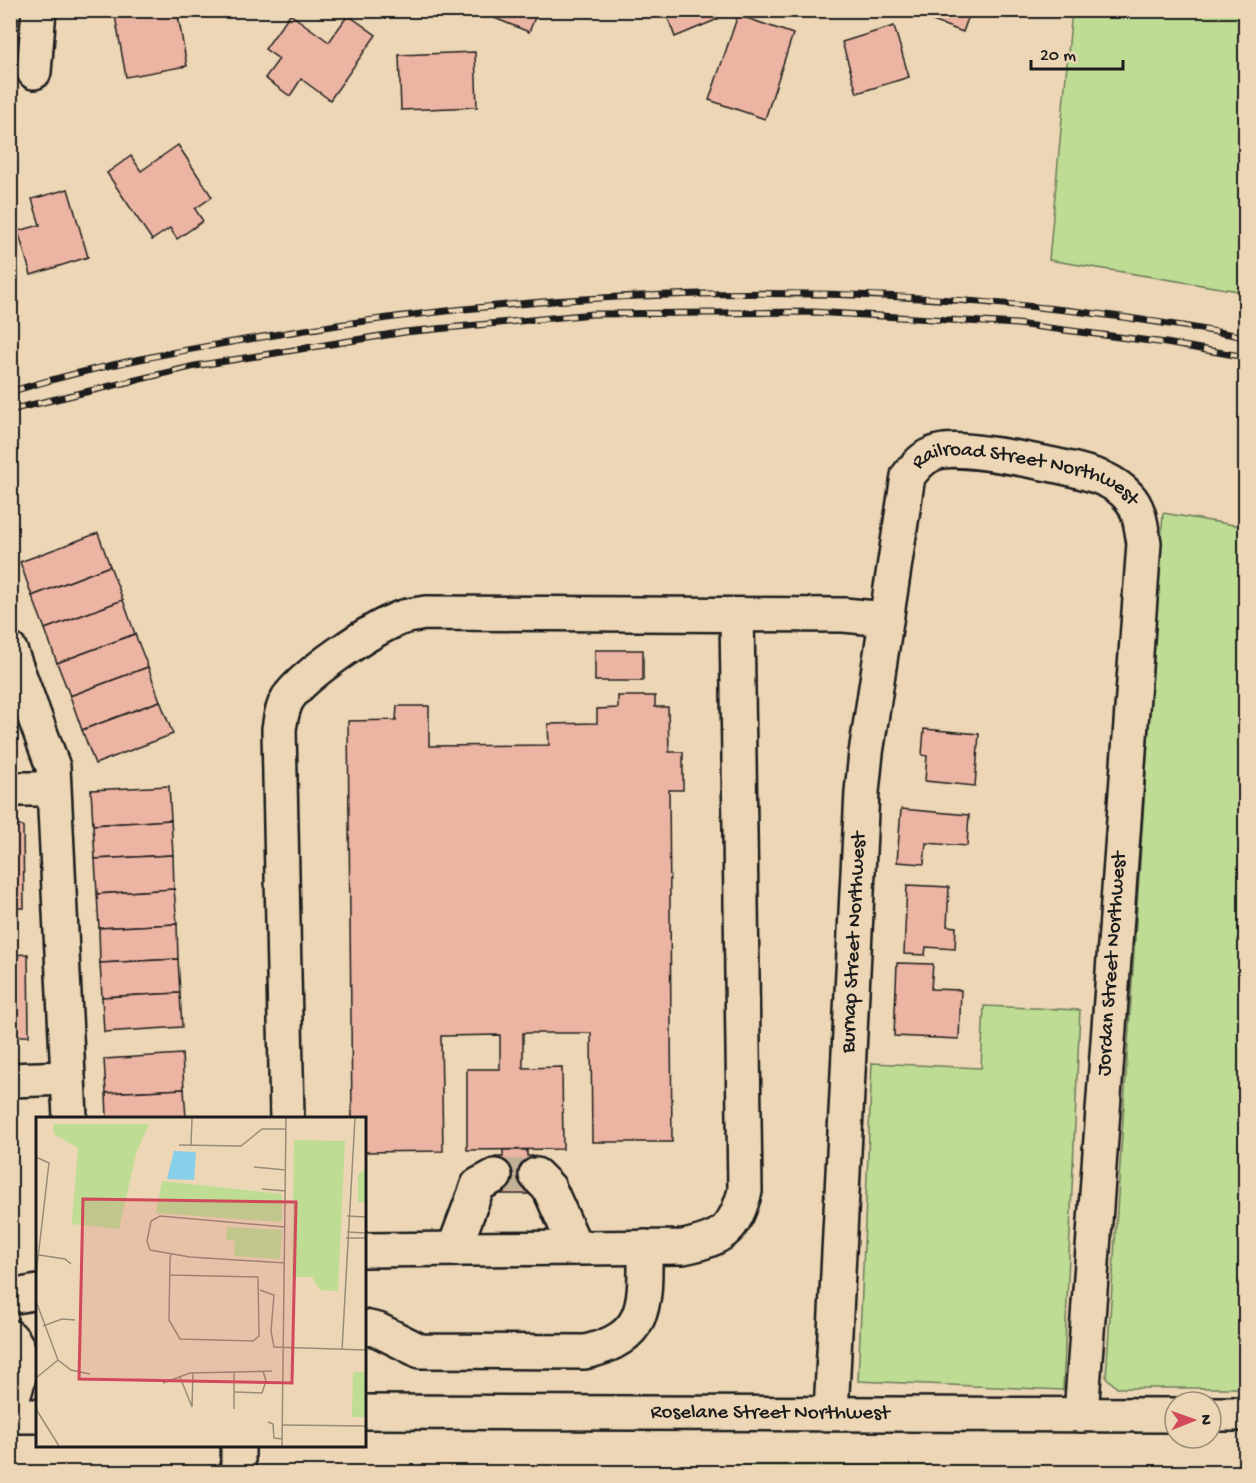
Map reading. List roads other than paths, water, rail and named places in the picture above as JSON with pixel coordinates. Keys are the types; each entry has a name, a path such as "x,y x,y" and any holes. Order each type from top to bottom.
{"street":[{"path":"34,72 39,10"},
{"name":"Railroad Street Northwest","path":"908,476 923,458 943,451 967,451 1082,472 1107,480 1129,496 1139,514"},
{"name":"Burnap Street Northwest","path":"831,1413 862,792 908,476"},
{"name":"Jordan Street Northwest","path":"1081,1415 1144,543 1139,514"},
{"path":"287,1117 279,729 281,711 289,697 308,678 376,629 400,618 417,614 844,615 886,619"},
{"path":"366,1250 683,1247 709,1242 729,1229 739,1214 745,1191 737,615"},
{"path":"10,650 20,706 52,767 70,1117"},
{"path":"10,789 53,789"},
{"path":"10,1080 68,1078"},
{"path":"536,1175 549,1188 576,1248"},
{"path":"454,1249 478,1185 495,1176"},
{"path":"366,1327 378,1330 420,1351 585,1352 608,1347 626,1335 638,1317 645,1298 645,1247"},
{"path":"10,1297 36,1292"},
{"path":"10,1337 20,1347 21,1368 10,1408"},
{"name":"Roselane Street Northwest","path":"366,1412 1163,1415"},
{"path":"1223,1414 1245,1414"},
{"path":"10,1416 36,1416"},
{"path":"238,1447 238,1473"}],"tunnel":[{"path":"495,1176 536,1175"}],"railway":[{"path":"10,392 112,365 286,333 405,316 525,303 646,296 766,293 887,296 1008,304 1127,318 1246,337"},
{"path":"10,410 195,366 405,332 593,314 813,312 1017,324 1166,343 1246,357"}]}
